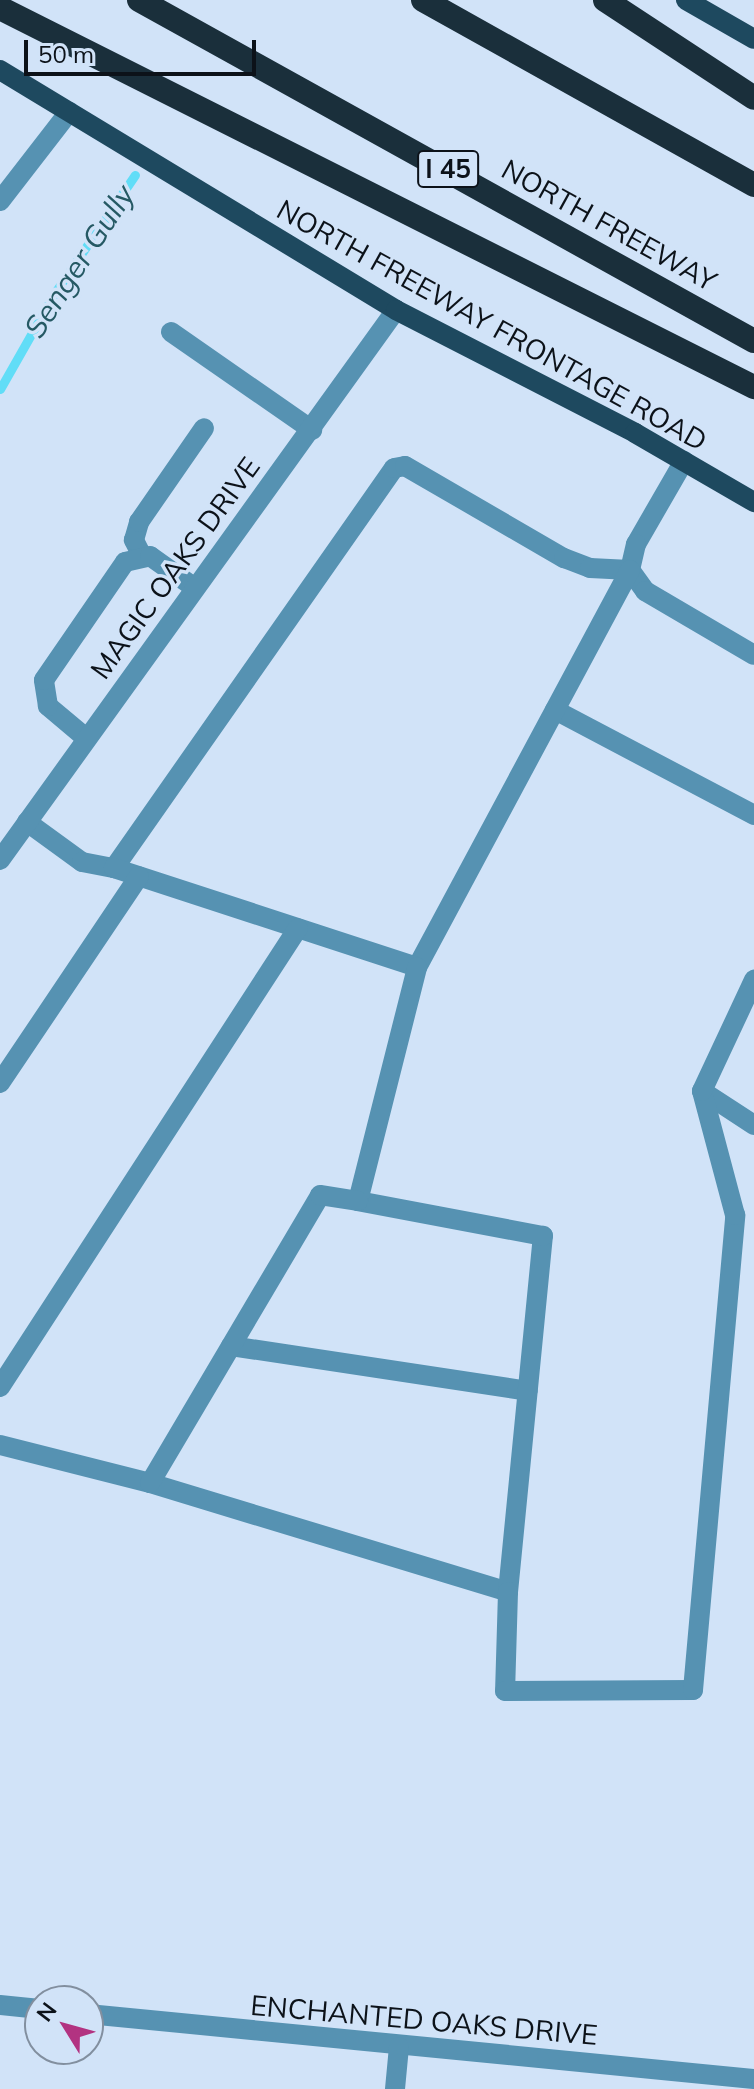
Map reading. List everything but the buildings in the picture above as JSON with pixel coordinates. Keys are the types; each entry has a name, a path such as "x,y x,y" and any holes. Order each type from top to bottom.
{"highway":[{"name":"NORTH FREEWAY","path":"139,0 754,341"},
{"path":"423,0 754,185"},
{"path":"605,0 754,98"},
{"path":"0,8 754,387"}],"main road":[{"path":"686,0 754,39"},
{"name":"NORTH FREEWAY FRONTAGE ROAD","path":"0,70 396,310 684,461 754,502"}],"street":[{"path":"0,201 69,112"},
{"name":"MAGIC OAKS DRIVE","path":"0,860 14,828 86,738 396,310"},
{"path":"171,332 312,430"},
{"path":"195,588 141,554 134,540 139,522 204,428"},
{"path":"358,1201 417,967 630,570 636,544 684,461"},
{"path":"114,868 394,468 405,466 564,558 590,568 630,570"},
{"path":"86,738 48,706 44,680 125,562 141,554"},
{"path":"630,570 645,591 754,655"},
{"path":"555,710 754,815"},
{"path":"14,828 82,862 114,868 417,967"},
{"path":"0,1083 139,876"},
{"path":"0,1387 298,928"},
{"path":"150,1483 320,1195 543,1236 508,1592 505,1691 693,1690 735,1215 702,1091 747,1014 754,980"},
{"path":"702,1091 754,1125"},
{"path":"231,1346 528,1391"},
{"path":"0,1445 150,1483 508,1592"},
{"path":"0,2005 24,2007"},
{"name":"ENCHANTED OAKS DRIVE","path":"104,2016 399,2047 754,2079"},
{"path":"395,2089 399,2047"}],"waterway":[{"name":"Senger Gully","path":"0,389 54,294 135,175"}]}
